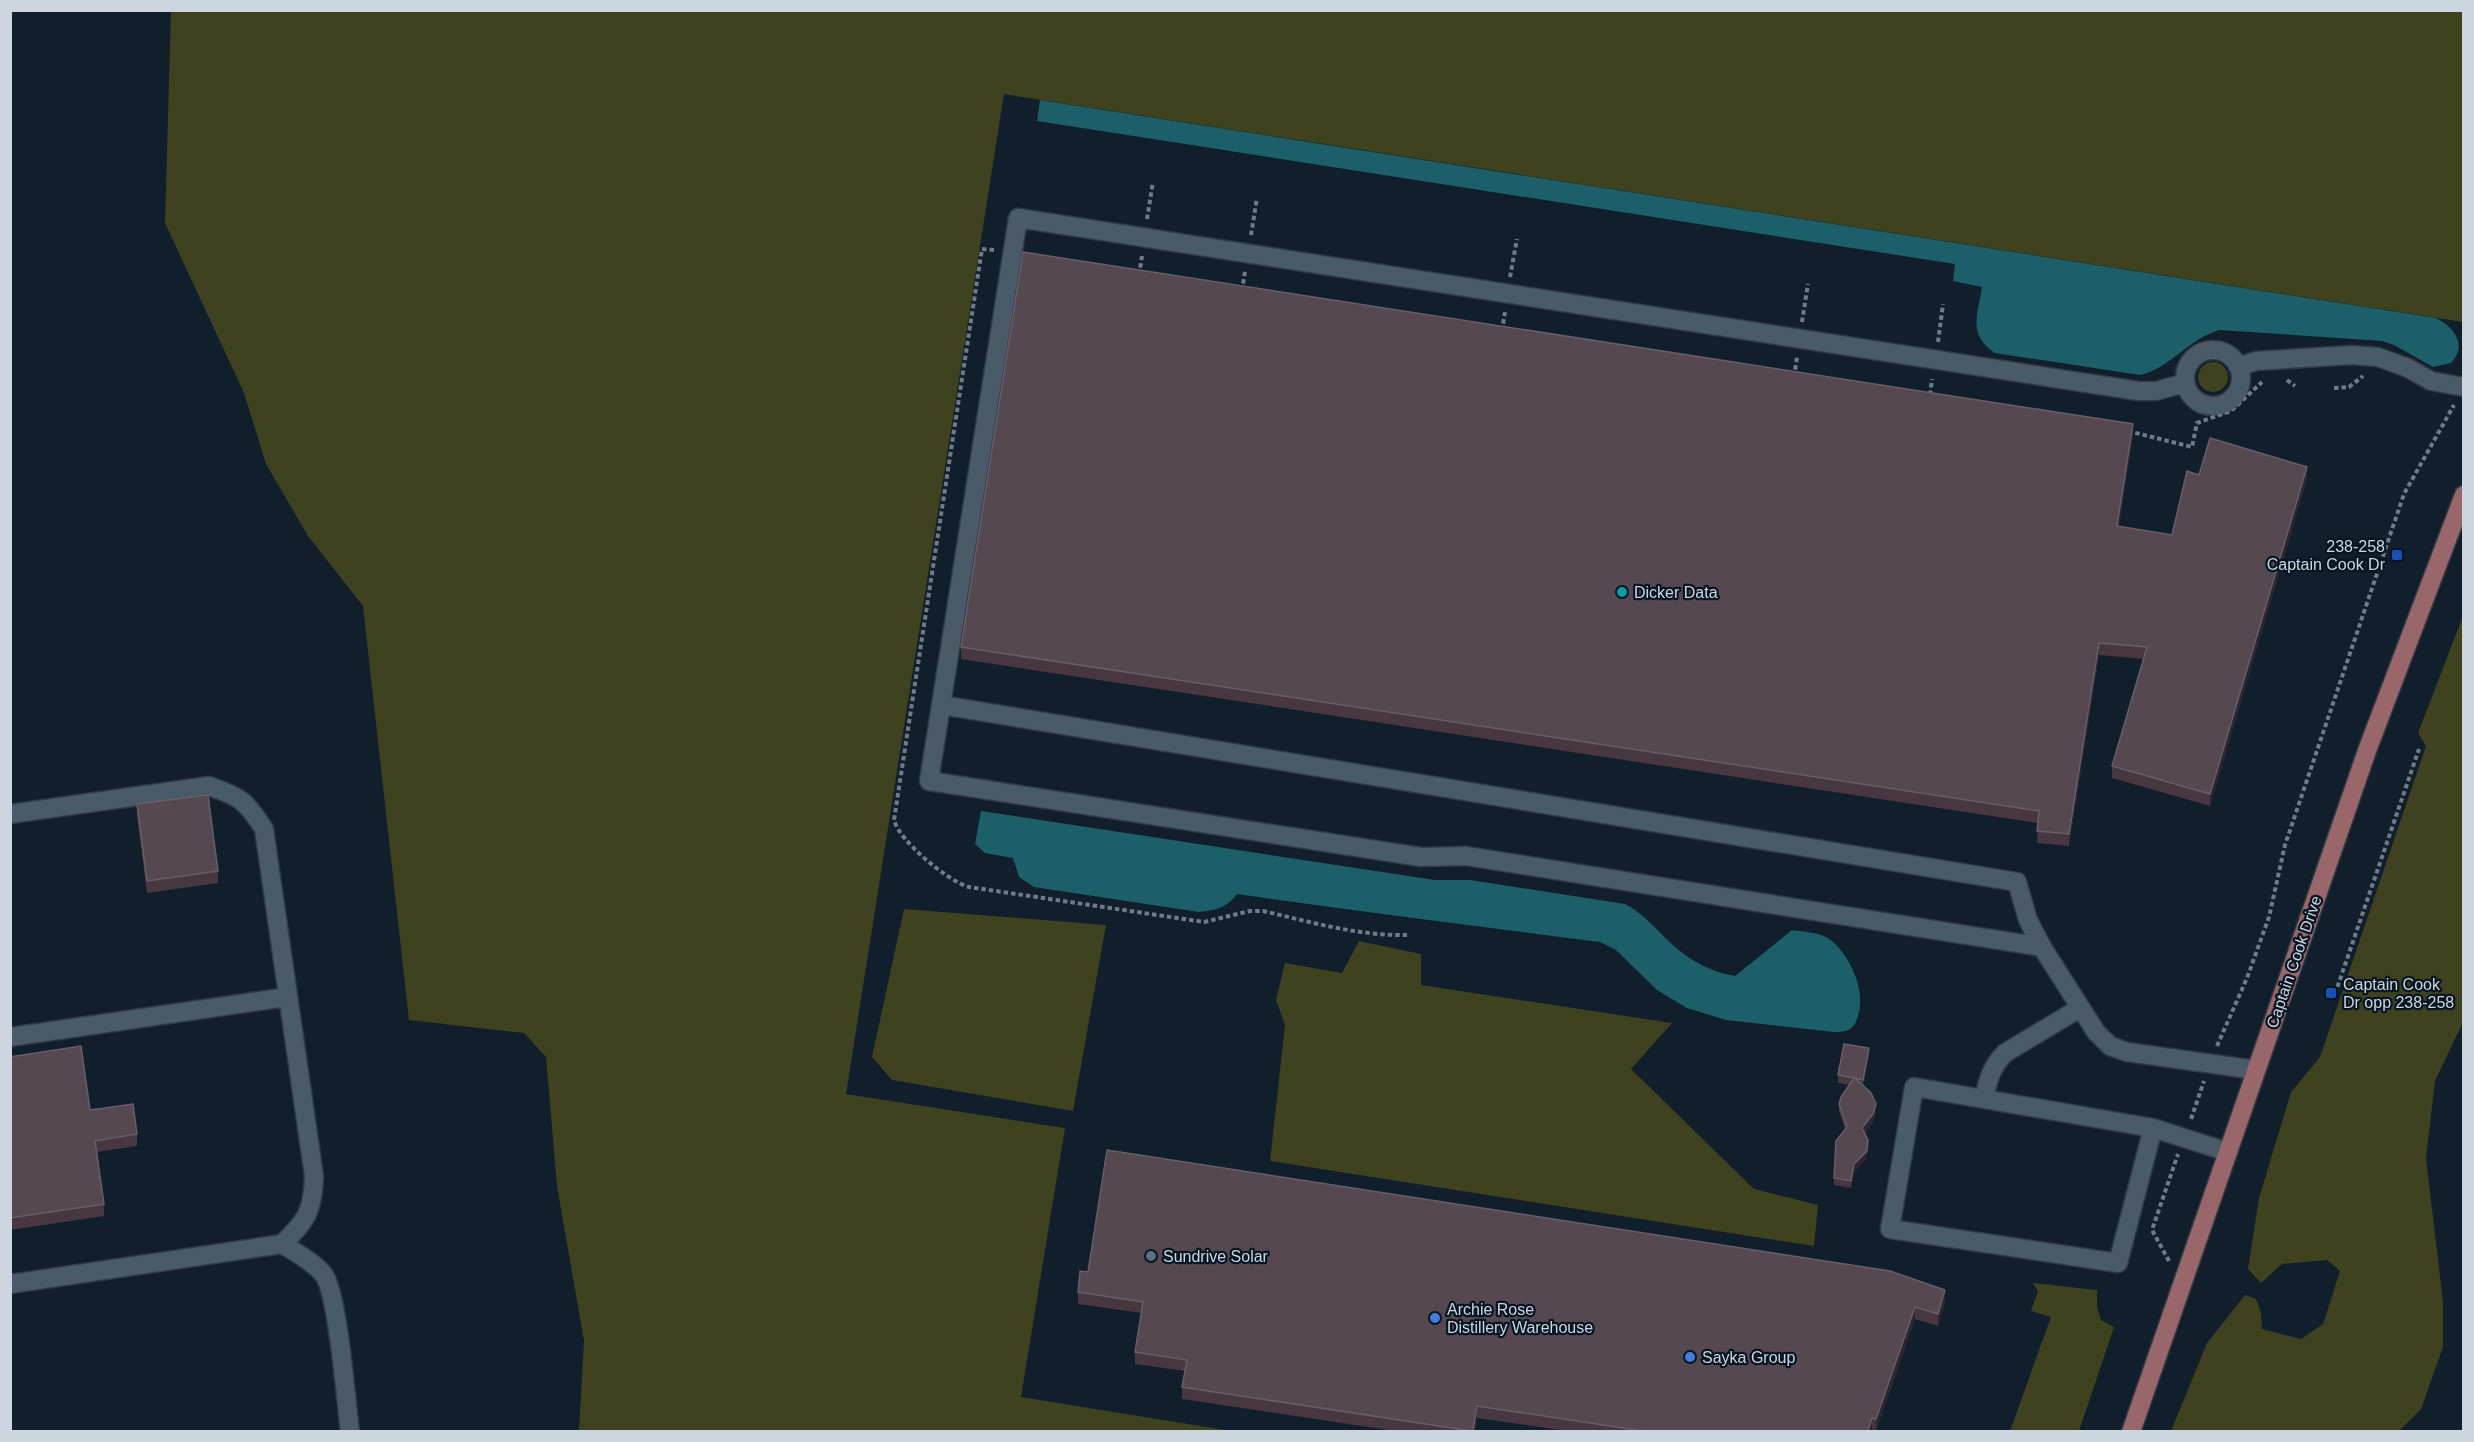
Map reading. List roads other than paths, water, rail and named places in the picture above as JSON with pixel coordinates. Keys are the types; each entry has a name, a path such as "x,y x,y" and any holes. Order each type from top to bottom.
{"main road":[{"name":"Captain Cook Drive","path":"2131,1431 2368,748 2463,495"}],"lane":[{"path":"2042,948 1466,856 1421,857 929,781 1018,218 2138,391 2156,391 2185,383"},
{"path":"2205,351 2221,351 2228,355 2238,367 2240,384 2232,399 2224,403 2208,406 2200,403 2188,391 2185,375 2191,360 2205,351"},
{"path":"2238,367 2256,361 2351,355 2378,357 2408,368 2431,381 2461,393"},
{"path":"941,705 2017,882 2028,920 2042,948 2096,1032 2110,1046 2127,1052 2256,1070"},
{"path":"10,814 209,786 231,794 249,805 264,829 314,1176 314,1200 301,1226 282,1244 10,1284"},
{"path":"10,1037 287,997"},
{"path":"1984,1099 1988,1075 2005,1053 2080,1008"},
{"path":"2153,1128 2118,1263 1890,1229 1914,1088 2153,1128 2228,1152"},
{"path":"282,1244 324,1275 333,1302 350,1431"}],"place":[{"name":"238-258 Captain Cook Dr","path":"2397,555"},
{"name":"Dicker Data","path":"1622,592"},
{"name":"Captain Cook Dr opp 238-258","path":"2331,993"},
{"name":"Sundrive Solar","path":"1151,1256"},
{"name":"Archie Rose Distillery Warehouse","path":"1435,1318"},
{"name":"Sayka Group","path":"1690,1357"}]}
